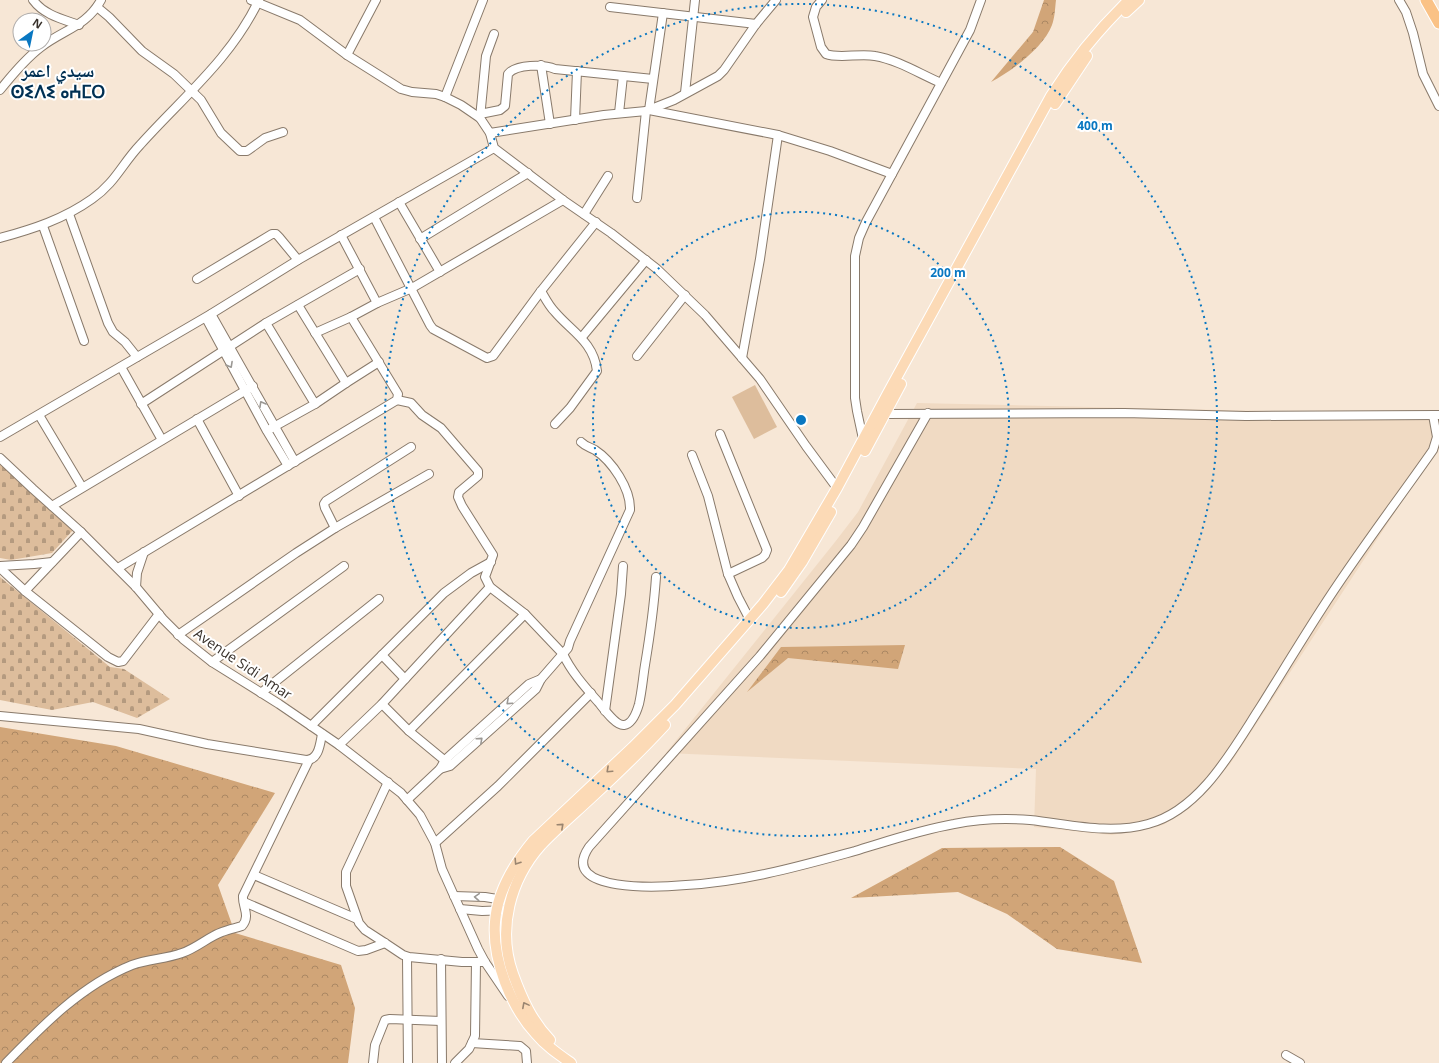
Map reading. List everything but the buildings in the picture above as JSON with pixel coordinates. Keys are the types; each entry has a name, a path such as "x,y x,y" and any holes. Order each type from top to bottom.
{"highway":[{"path":"1426,0 1439,23"}],"main road":[{"path":"571,1063 544,1042 530,1027 518,1009 503,975 496,950 495,926 497,910 509,875 520,857 533,841 655,725 750,620 789,570 844,476 1051,96 1086,46 1129,0"},
{"path":"580,1063 563,1052 545,1034 530,1014 521,996 511,967 507,948 506,928 509,906 520,877 540,846 610,781 660,730 755,624 781,592 813,544 1056,101 1095,46 1114,24 1139,0"}],"street":[{"path":"33,0 39,8 52,15 79,25"},
{"path":"347,55 376,0"},
{"path":"445,97 483,0"},
{"path":"685,93 695,0"},
{"path":"822,0 814,10 813,17 821,47 826,54 868,55 884,58 941,83"},
{"path":"863,440 855,398 855,256 862,230 970,30 981,0"},
{"path":"1399,0 1406,12 1413,33 1423,74 1439,106"},
{"path":"0,238 43,226 69,214 93,199 112,182 135,150 223,58 244,27 256,1 300,20 347,55 400,89 412,92 436,94 445,97 480,116 494,134 494,148"},
{"path":"494,134 619,113 647,110 674,100 685,93 706,84 724,70 771,2"},
{"path":"0,90 20,66 41,47 79,25 92,14 99,4 109,17 142,51 174,74 192,91 204,104 221,133 240,152 247,151 265,138 283,132"},
{"path":"610,7 756,24"},
{"path":"637,198 647,110 663,13"},
{"path":"480,116 486,56 494,34"},
{"path":"480,116 500,110 505,106 508,74 511,71 541,65 555,69 653,78"},
{"path":"541,65 550,124"},
{"path":"575,120 577,71"},
{"path":"619,113 623,76"},
{"path":"647,110 778,135 892,174"},
{"path":"742,358 760,259 778,135"},
{"path":"494,148 646,260 684,295 718,329 760,379 837,488"},
{"path":"0,437 208,316 298,260 494,148"},
{"path":"420,238 528,173"},
{"path":"584,214 608,176"},
{"path":"315,333 412,288 563,200"},
{"path":"399,202 440,272"},
{"path":"69,214 108,323 113,332 125,342 137,357"},
{"path":"374,217 412,288 427,320 434,329 486,358 493,356 541,291 596,222"},
{"path":"43,226 84,341"},
{"path":"197,279 272,234 276,234 279,237 298,260"},
{"path":"341,235 377,303"},
{"path":"582,337 646,260"},
{"path":"141,404 266,323 360,269"},
{"path":"541,291 555,312 582,337 589,347 596,367 596,371 570,408 555,424"},
{"path":"637,356 684,295"},
{"path":"298,305 346,383"},
{"path":"208,316 226,349 245,390 271,428 292,464"},
{"path":"351,317 398,394 397,400"},
{"path":"266,323 315,404"},
{"path":"226,349 253,386 271,428"},
{"path":"271,428 315,404 379,362"},
{"path":"121,367 162,440"},
{"path":"52,506 253,386"},
{"path":"118,568 397,400 411,403 422,415 441,428 478,471 478,476 459,492 458,497 462,506 493,555 485,577 490,587 525,614 563,654 590,693 620,725 624,725 633,719 639,703 654,604 656,577"},
{"path":"885,414 928,413 1124,413 1246,416 1436,415 1437,437 1433,450 1322,608 1224,764 1204,788 1180,808 1163,819 1146,825 1115,830 1080,828 1017,820 991,819 965,822 914,833 818,861 761,875 707,884 637,886 607,882 592,878 586,871 584,863 584,854 589,846 760,656 851,545 928,413"},
{"path":"39,415 82,487"},
{"path":"197,419 239,496"},
{"path":"720,434 767,550 766,555 762,558 728,574"},
{"path":"407,800 448,763 536,689 541,679 568,648 630,510 628,494 625,487 611,466 595,450 585,446 581,442"},
{"path":"335,528 324,508 326,501 411,447"},
{"path":"692,455 708,496 728,574 750,620"},
{"name":"Avenue Sidi Amar","path":"0,458 118,568 136,586 178,635 212,662 339,745 388,782 407,800 420,815 435,843 442,869 460,909 480,962"},
{"path":"178,635 296,553 335,528 429,474"},
{"path":"828,475 836,477 844,476"},
{"path":"25,592 81,532"},
{"path":"136,586 137,573 144,552"},
{"path":"0,567 52,562"},
{"path":"311,726 444,592 491,562"},
{"path":"212,662 344,566"},
{"path":"605,710 621,594 623,566"},
{"path":"0,567 25,592 108,658 118,662 123,661 159,614"},
{"path":"339,745 382,704 490,587"},
{"path":"261,693 379,599"},
{"path":"409,731 525,614"},
{"path":"382,655 405,679"},
{"path":"435,843 498,786 590,693"},
{"path":"382,704 409,731 448,763"},
{"path":"0,716 139,729 207,744 297,760 313,759 317,754 322,734"},
{"path":"6,1063 62,1008 116,972 133,964 182,953 194,948 221,932 242,926 247,919 243,896 309,760"},
{"path":"388,782 346,872 346,886 357,919 365,930 407,956 462,962 480,962"},
{"path":"254,875 357,919"},
{"path":"454,896 485,897 500,900 509,906"},
{"path":"244,902 358,951 366,950 385,943"},
{"path":"460,909 475,911 497,910 509,906"},
{"path":"407,956 408,1063"},
{"path":"441,959 442,1063"},
{"path":"480,962 518,1009"},
{"path":"455,1063 472,1043 476,1028 480,962"},
{"path":"373,1063 374,1048 384,1022 390,1019 441,1021"},
{"path":"472,1043 520,1046 526,1051 527,1063"},
{"path":"1286,1055 1300,1063"}],"shaded area":[{"path":"917,403 1439,415 1439,445 1230,764 1190,808 1163,825 1112,835 1034,827 1036,769 666,753 858,512"}],"green space":[{"path":"1044,0 1056,0 1054,19 1048,33 1035,50 1026,58 1008,72 991,82 1033,32"},
{"path":"755,385 777,427 754,439 732,397"},
{"path":"0,463 74,529 52,553 11,560 0,558"},
{"path":"0,577 110,667 124,669 170,699 137,718 93,702 52,710 0,700"},
{"path":"905,645 898,669 788,658 747,692 781,647"},
{"path":"0,727 116,746 275,793 218,885 235,933 341,965 355,1008 348,1063 0,1063"},
{"path":"1060,847 1114,881 1142,963 1057,949 1007,914 958,892 851,898 942,848"}],"district":[{"name":"سيدي اعمر ⵙⵉⴷⵉ ⴰⵄⵎⵔ","path":"58,81"}]}
